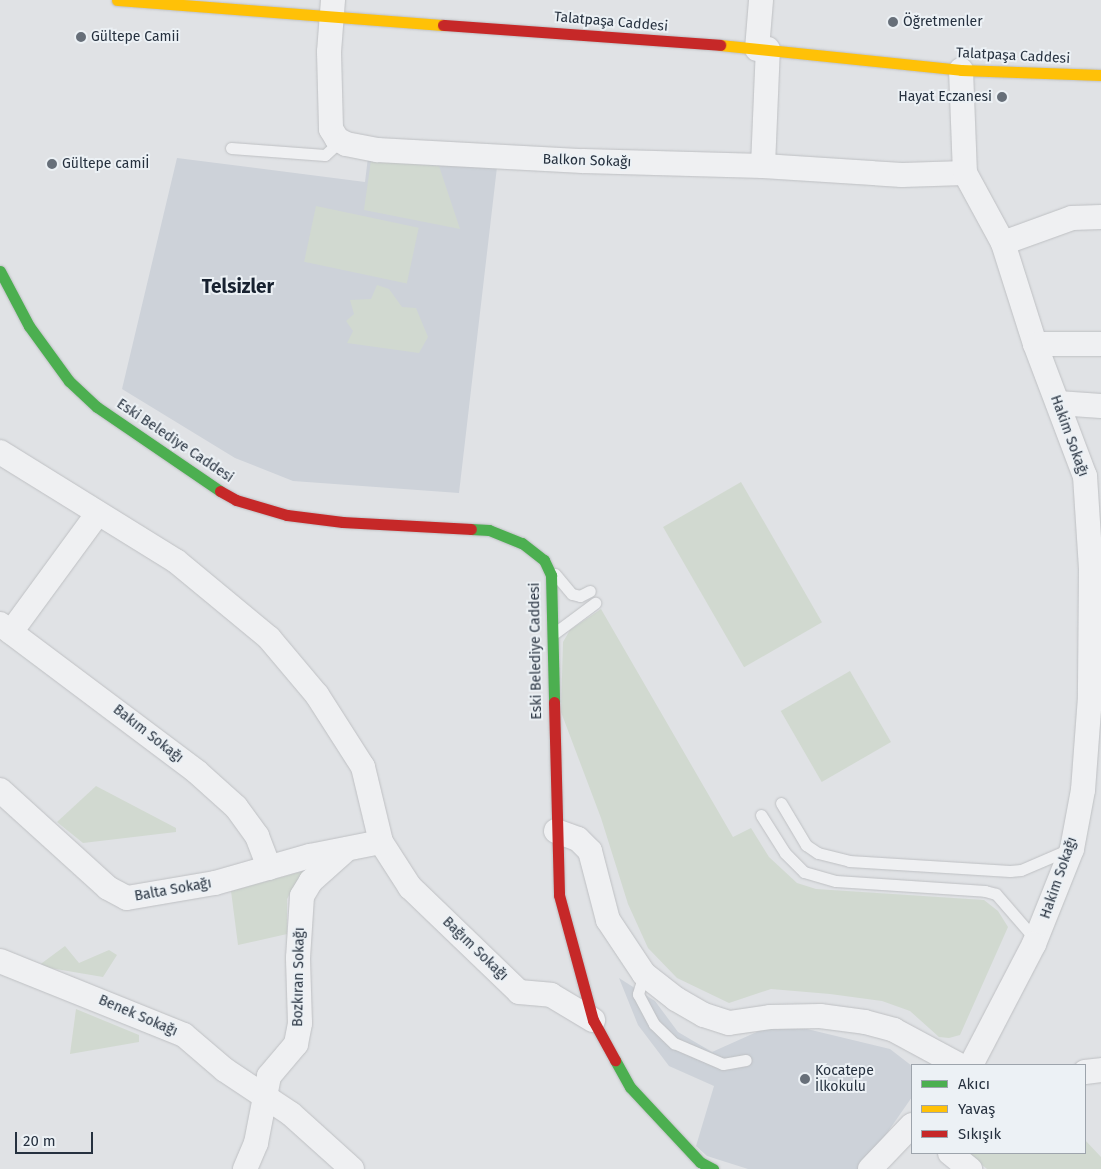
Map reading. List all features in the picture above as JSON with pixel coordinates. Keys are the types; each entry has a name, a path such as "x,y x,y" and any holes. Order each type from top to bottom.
{"street":[{"name":"Talatpaşa Caddesi","path":"117,0 332,7 961,70 1101,75"},
{"path":"762,0 763,166"},
{"path":"332,7 330,120 331,129 340,142"},
{"name":"Hakim Sokağı","path":"961,70 965,173 1003,242 1035,344 1085,476 1095,525 1092,570 1090,697 1083,790 1072,849 1036,940 972,1064"},
{"name":"Balkon Sokağı","path":"340,142 377,150 583,161 763,166 902,175 965,173"},
{"path":"1003,242 1072,218 1101,217"},
{"name":"Eski Belediye Caddesi","path":"0,271 29,326 69,381 97,407 189,472 236,500 287,515 343,522 489,530 522,543 544,560 551,576 551,636 559,895 593,1020 630,1087 700,1162 713,1169"},
{"path":"1035,344 1101,344"},
{"path":"1058,403 1101,406"},
{"name":"Bağım Sokağı","path":"0,452 176,561 269,638 317,695 363,767 381,842 410,887 519,992 551,995 593,1020"},
{"path":"5,628 98,513"},
{"name":"Bakım Sokağı","path":"5,628 197,772 236,806 257,836 269,868"},
{"name":"Balta Sokağı","path":"0,790 108,888 127,898 215,883 269,868 381,842"},
{"path":"556,831 578,838 590,852 608,920 644,974 676,999 704,1015 729,1023 770,1017 820,1016 865,1022 894,1030 957,1064"},
{"name":"Bozkıran Sokağı","path":"245,1169 256,1143 268,1076 296,1044 300,1023 298,958 302,896 311,881 347,849"},
{"name":"Benek Sokağı","path":"0,961 184,1035 225,1070 264,1093 352,1169"},
{"path":"1086,1072 1101,1070"},
{"path":"870,1169 911,1126"},
{"path":"951,1154 970,1169"}],"lane":[{"path":"231,148 325,155 340,142"},
{"path":"544,560 572,594 580,596 590,591"},
{"path":"551,636 577,614 595,603"},
{"path":"781,803 806,845 818,853 849,861 1010,871 1021,870 1072,849"},
{"path":"761,815 785,853 804,872 836,881 985,891 996,894 1036,940"},
{"path":"644,974 638,994 654,1024 674,1043 724,1064 746,1060"}],"shaded area":[{"path":"368,157 497,167 459,493 293,481 235,458 122,389 177,158 365,182"},
{"path":"371,160 439,166 460,229 364,210"},
{"path":"316,206 419,228 407,284 304,262"},
{"path":"377,285 389,289 402,307 416,308 428,337 419,353 347,343 353,331 346,321 354,314 350,300 371,299"},
{"path":"741,482 822,622 744,667 663,527"},
{"path":"601,609 733,837 751,828 769,857 797,883 816,889 984,900 998,911 1008,927 960,1035 949,1038 939,1037 910,1011 882,1001 771,989 729,1003 677,978 648,948 628,904 601,818 561,712 563,642 570,630"},
{"path":"850,671 891,742 822,782 781,711"},
{"path":"96,786 176,828 176,832 83,843 57,822"},
{"path":"311,869 297,881 287,899 287,934 238,945 231,891"},
{"path":"65,946 79,963 109,950 117,955 103,977 38,966"},
{"name":"Kocatepe İlkokulu","path":"619,978 655,1001 678,1032 712,1052 768,1027 807,1029 890,1049 911,1065 911,1098 862,1169 748,1169 707,1156 696,1146 714,1086 669,1066 638,1025"},
{"path":"76,1009 139,1035 139,1042 70,1054"},
{"path":"1086,1141 1101,1157 1101,1169 987,1169 969,1154 1086,1154"}],"traffic: fast":[{"path":"0,271 29,326 69,381 97,407 220,491"},
{"path":"471,529 489,530 522,543 544,560 551,575 554,702"},
{"path":"615,1060 630,1087 700,1162 713,1169"}],"traffic: slow":[{"path":"117,0 443,25"},
{"path":"720,45 961,70 1101,75"}],"traffic: jam":[{"path":"443,25 720,45"},
{"path":"220,491 236,500 287,515 343,522 471,529"},
{"path":"554,702 559,895 593,1020 615,1060"}],"place":[{"name":"Öğretmenler","path":"893,22"},
{"name":"Gültepe Camii","path":"81,37"},
{"name":"Hayat Eczanesi","path":"1002,97"},
{"name":"Gültepe camiİ","path":"52,164"},
{"name":"Kocatepe İlkokulu","path":"805,1079"}],"district":[{"name":"Telsizler","path":"238,287"}]}
